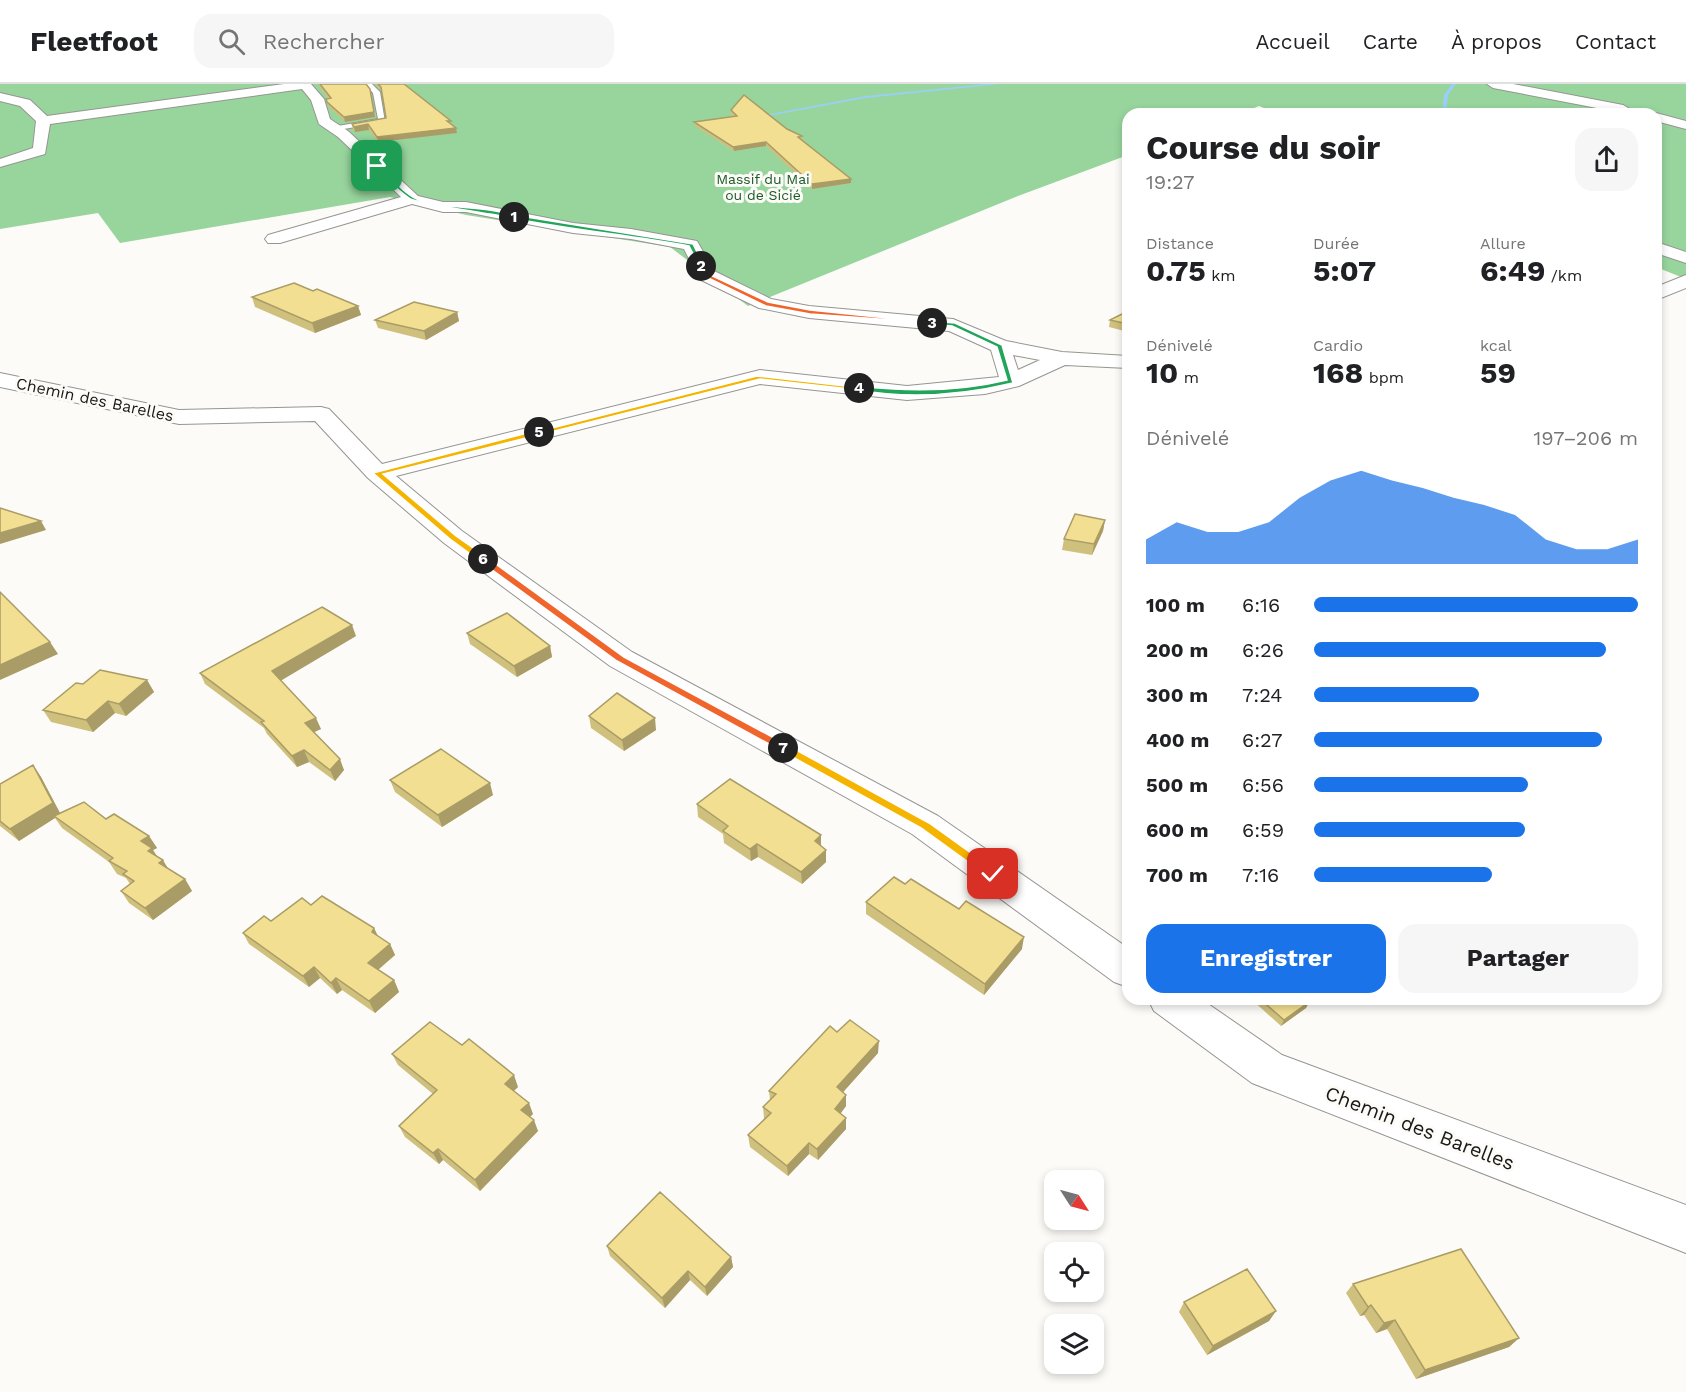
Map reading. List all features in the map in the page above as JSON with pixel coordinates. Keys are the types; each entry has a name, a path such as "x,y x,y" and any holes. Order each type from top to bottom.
{"street":[{"path":"44,121 304,84 317,99 324,122 412,199 444,207 466,207 573,228 631,234 691,245 706,275 766,304 810,312 953,325 1000,346 1062,358 1122,362"},
{"path":"1492,84 1618,108"},
{"path":"1616,95 1614,103 1624,108"},
{"path":"0,97 29,102 44,121 40,151 2,163"},
{"path":"1662,119 1686,125"},
{"path":"274,239 412,199"},
{"path":"1662,249 1686,258"},
{"path":"1662,291 1686,281"},
{"path":"1000,346 1011,381"},
{"path":"377,473 760,377 908,393 985,387 1011,381 1062,358"},
{"name":"Chemin des Barelles","path":"0,380 179,417 321,414 377,473 453,537 621,659 925,825 1122,966"},
{"name":"Chemin des Barelles","path":"1177,1005 1267,1069 1686,1229"}],"lane":[{"path":"334,129 382,120 376,92 368,84"}],"green space":[{"name":"Massif du Mai ou de Sicié","path":"0,84 1686,84 1686,279 1662,269 1662,108 1264,108 1259,106 1254,108 1122,108 1122,157 1018,196 748,306 670,247 466,215 390,197 120,243 98,213 0,229"}],"building":[{"path":"320,84 366,84 370,89 374,112 344,117 327,102 326,99 331,98"},
{"path":"378,84 404,84 451,121 447,121 456,128 377,137 368,124 354,127 352,124 386,118 381,87"},
{"path":"744,95 787,129 802,136 798,137 851,179 812,184 766,142 733,147 694,122 737,116 731,110"},
{"path":"294,283 313,291 317,289 358,306 312,323 252,297"},
{"path":"414,302 457,312 424,331 375,320"},
{"path":"1122,314 1122,323 1110,320"},
{"path":"0,508 41,521 0,533"},
{"path":"1075,514 1105,520 1094,544 1064,539"},
{"path":"0,592 50,642 0,665"},
{"path":"322,607 352,625 272,671 316,718 305,723 340,759 330,770 304,750 292,756 261,722 264,721 200,673"},
{"path":"507,613 550,646 514,666 467,633"},
{"path":"100,670 147,680 119,704 108,701 86,720 43,710 76,683 83,684"},
{"path":"617,693 655,718 622,740 589,716"},
{"path":"441,749 490,783 438,815 390,780"},
{"path":"33,765 53,803 10,829 0,821 0,784"},
{"path":"730,779 821,835 815,841 826,850 801,872 757,844 750,849 723,831 728,826 697,804"},
{"path":"84,802 106,819 114,814 149,836 141,841 152,848 148,851 163,860 159,863 185,879 145,908 121,891 134,881 123,874 127,871 109,861 113,858 54,816"},
{"path":"894,877 905,884 911,879 959,909 966,901 1024,937 985,984 866,902"},
{"path":"322,896 374,928 372,932 390,944 368,963 394,980 369,1001 336,978 331,983 314,967 303,976 243,933 264,916 271,921 302,898 311,905"},
{"path":"1267,1005 1305,1005 1284,1020"},
{"path":"850,1020 879,1041 837,1087 846,1095 835,1109 846,1118 817,1149 809,1143 787,1166 748,1135 771,1113 763,1107 776,1094 769,1091 830,1026 837,1032"},
{"path":"430,1022 462,1045 469,1039 514,1075 505,1084 529,1103 521,1110 534,1120 475,1180 438,1149 433,1153 399,1126 437,1090 392,1054"},
{"path":"660,1192 731,1257 705,1287 688,1271 662,1298 607,1246"},
{"path":"1461,1249 1519,1338 1425,1370 1395,1320 1384,1323 1371,1305 1368,1307 1353,1284"},
{"path":"1247,1269 1276,1311 1213,1346 1184,1302"}],"waterway":[{"path":"756,117 866,97 999,84"},
{"path":"1445,108 1446,95 1454,84"}],"route":[{"path":"377,166 412,199 444,207 466,207 573,228 631,234 691,245 706,275 766,304 810,312 953,325 1000,346 1011,381 985,387 908,393 760,377 377,473 453,537 621,659 925,825 993,874"}]}
